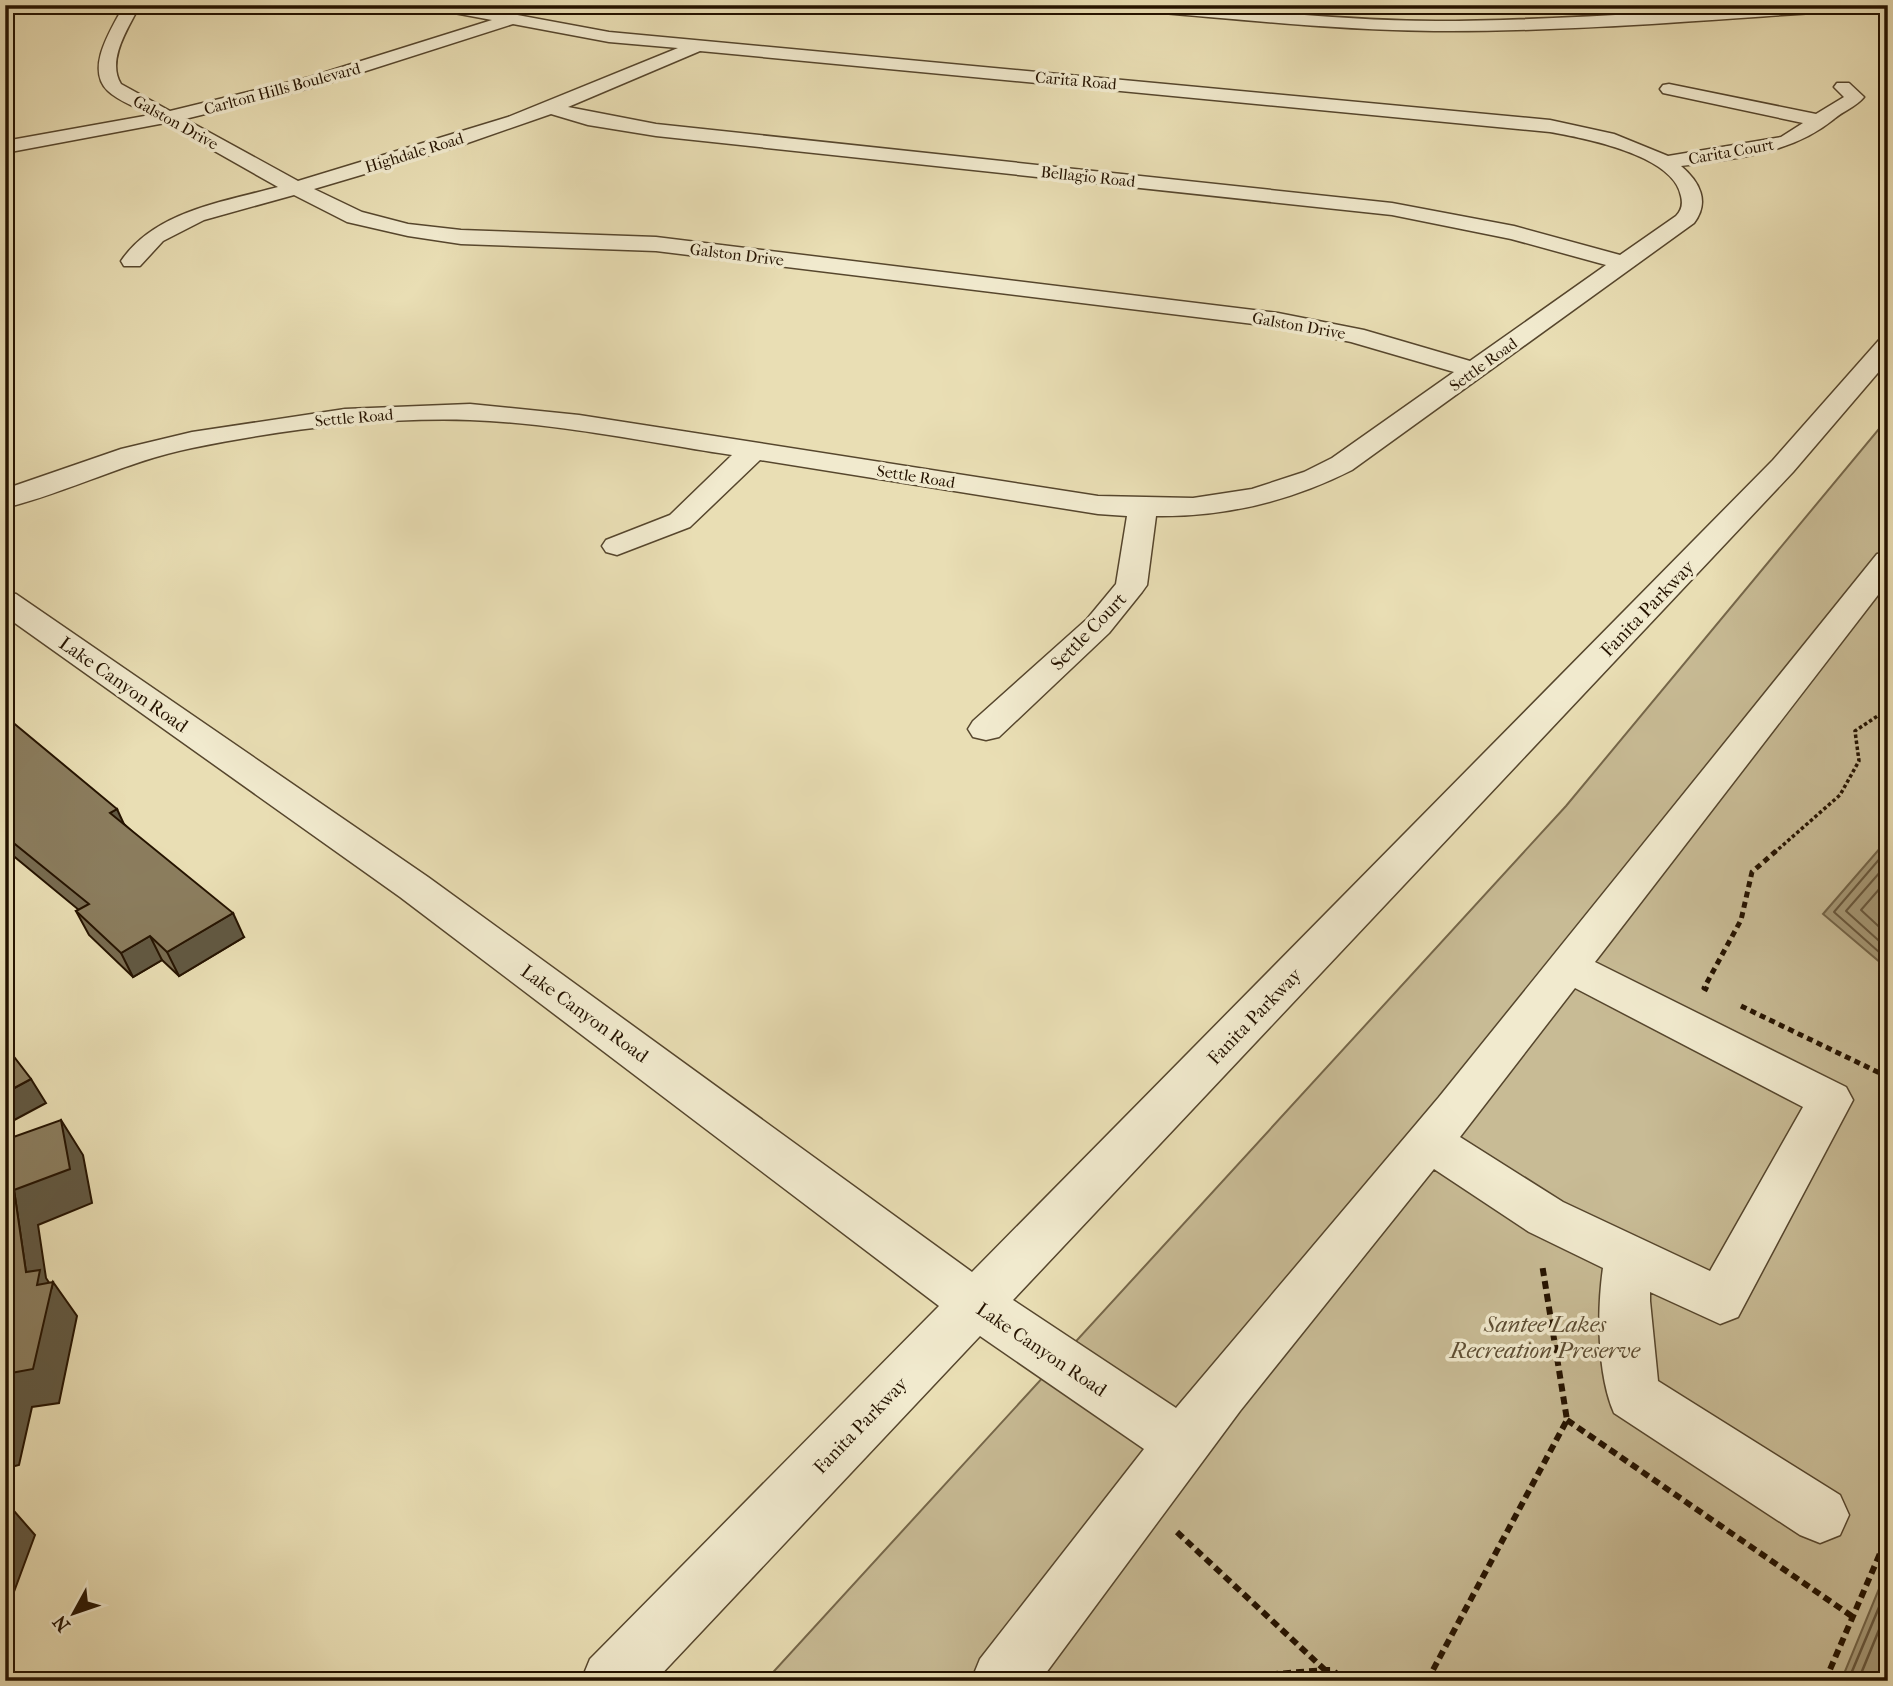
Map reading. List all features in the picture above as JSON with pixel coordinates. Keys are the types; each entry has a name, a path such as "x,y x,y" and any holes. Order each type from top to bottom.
{"street":[{"name":"Galston Drive","path":"132,5 107,64 106,75 114,87 295,188 355,217 408,230 461,237 656,244 1278,320 1354,335 1475,370"},
{"name":"Carita Road","path":"438,5 485,14 512,12 608,37 1528,123 1610,140 1663,163"},
{"name":"Carlton Hills Boulevard","path":"5,147 326,78 512,12 553,5"},
{"path":"1127,5 1387,25 1482,26 1857,5"},
{"path":"1600,5 1627,19"},
{"name":"Carlton Hills Boulevard","path":"5,135 159,113 306,71 485,14"},
{"name":"Highdale Road","path":"132,261 155,236 197,216 550,108 642,72 701,44"},
{"name":"Carita Court","path":"1663,163 1747,151 1788,141 1855,97 1843,87"},
{"path":"1669,89 1822,121"},
{"name":"Bellagio Road","path":"550,108 589,119 656,130 1392,209 1514,233 1624,263"},
{"name":"Settle Road","path":"5,499 131,455 192,440 283,425 407,412 494,414 754,450 1098,505 1143,508 1243,501 1273,494 1322,476 1687,217 1691,209 1687,186 1663,163"},
{"name":"Fanita Parkway","path":"612,1681 1774,477 1888,345"},
{"path":"617,546 680,521 754,450"},
{"name":"Settle Court","path":"986,729 1098,626 1131,585 1143,508"},
{"path":"1002,1681 1141,1498 1172,1437 1429,1142 1888,561"},
{"name":"Lake Canyon Road","path":"5,601 414,887 977,1305 1172,1437"},
{"path":"1429,1142 1546,1217 1720,1301 1830,1100 1567,966"},
{"path":"1629,1257 1625,1301 1633,1395 1820,1516"}],"path":[{"path":"1716,994 1704,988 1741,920 1752,872 1840,795 1858,761 1856,731 1888,709"},
{"path":"1728,1000 1888,1077"},
{"path":"1427,1681 1567,1420 1540,1250"},
{"path":"1567,1420 1853,1617"},
{"path":"1141,1498 1325,1670"},
{"path":"1825,1681 1888,1535"},
{"path":"1261,1681 1264,1675 1325,1670 1332,1670 1346,1681"}],"green space":[{"name":"Santee Lakes Recreation Preserve","path":"1888,418 1888,1681 765,1681 1566,806"}],"water":[{"path":"1888,839 1888,969 1823,914"},
{"path":"1888,1567 1888,1681 1841,1681"}],"building":[{"path":"5,716 117,809 110,813 233,913 167,952 150,936 121,953 76,911 89,904 5,836"},
{"path":"5,1045 31,1079 5,1093"},
{"path":"61,1120 70,1169 14,1190 26,1272 40,1270 37,1285 53,1282 33,1369 5,1376 5,1140"}]}
